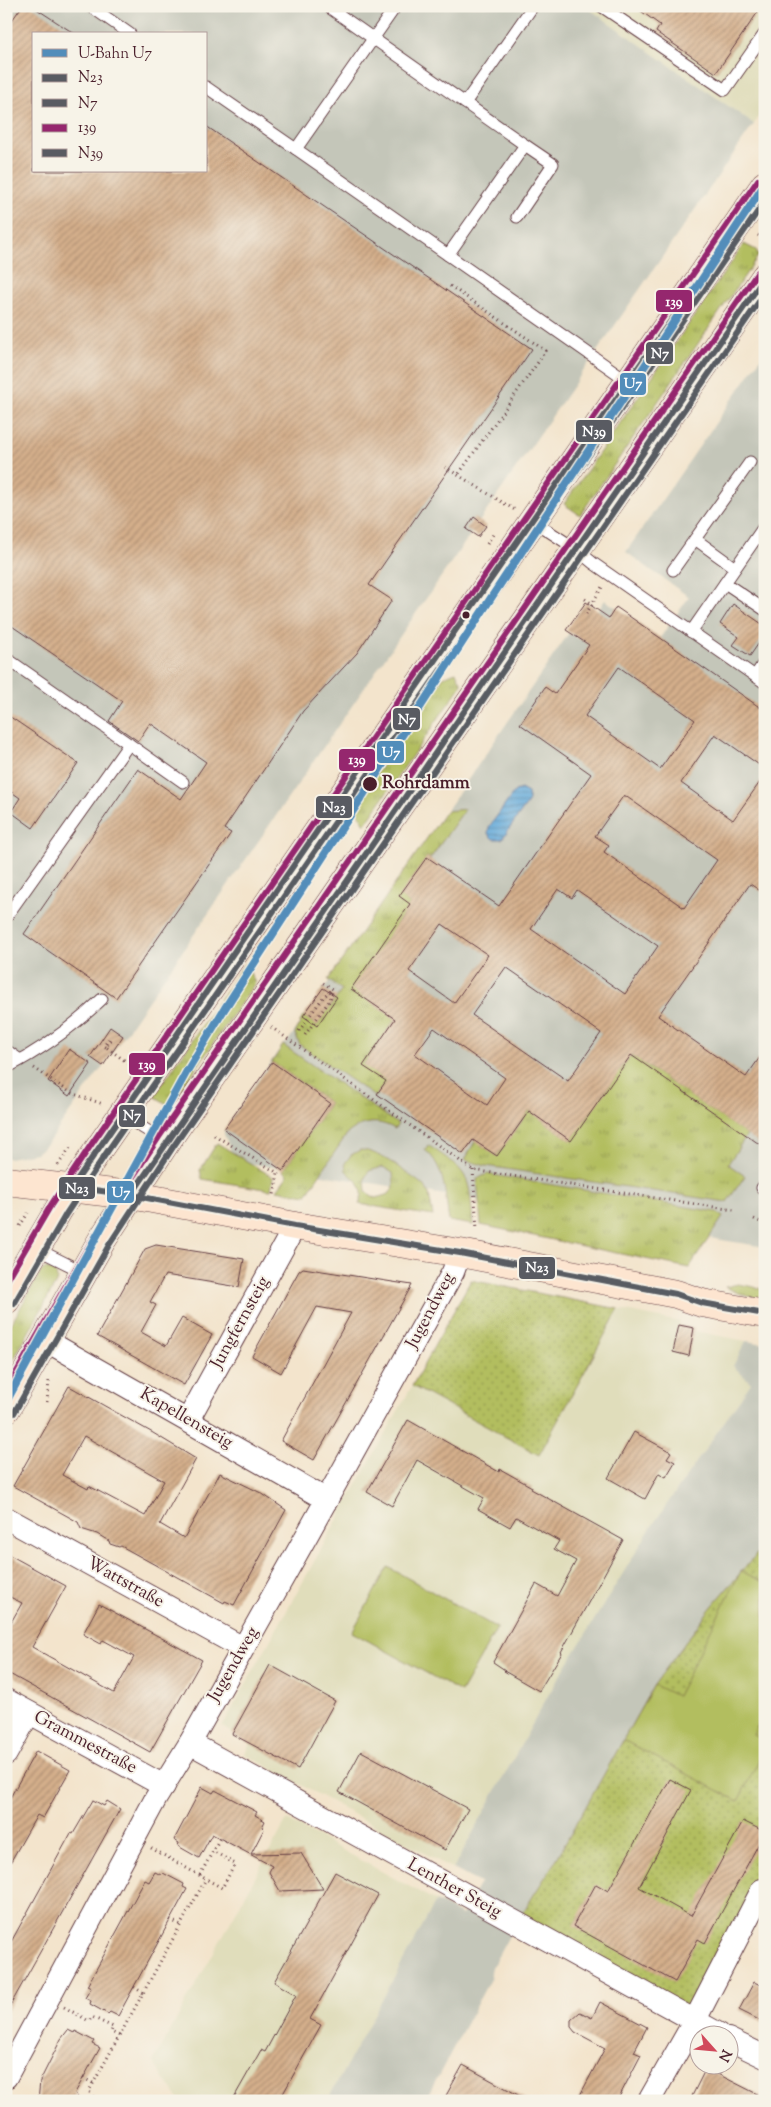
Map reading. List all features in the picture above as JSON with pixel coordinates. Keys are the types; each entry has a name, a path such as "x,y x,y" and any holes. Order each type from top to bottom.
{"main road":[{"path":"6,1300 72,1188 522,514 628,381 762,193"},
{"path":"6,1409 83,1272 166,1142 765,277"},
{"path":"6,1181 131,1195 295,1226 460,1252 676,1294 702,1303 765,1314"}],"street":[{"name":"Jungfernsteig","path":"188,1420 295,1226"},
{"name":"Jugendweg","path":"6,2077 164,1786 244,1648 453,1272 460,1252"},
{"name":"Kapellensteig","path":"45,1340 327,1500"},
{"name":"Wattstraße","path":"6,1518 244,1648"},
{"name":"Grammestraße","path":"6,1700 164,1786"},
{"path":"6,1754 29,1713"},
{"name":"Lenther Steig","path":"190,1743 698,2024"},
{"path":"651,2100 764,1888"},
{"path":"738,2045 765,2057"}],"lane":[{"path":"90,6 127,32"},
{"path":"327,6 553,164 517,217"},
{"path":"296,149 396,6"},
{"path":"465,103 533,6"},
{"path":"602,6 725,90 765,33"},
{"path":"208,88 628,381"},
{"path":"448,255 525,144"},
{"path":"674,570 750,462"},
{"path":"522,514 576,549 593,563 765,683"},
{"path":"691,632 765,525"},
{"path":"696,539 735,568"},
{"path":"726,583 765,610"},
{"path":"6,658 183,782"},
{"path":"755,676 765,661"},
{"path":"6,917 129,744"},
{"path":"6,1068 76,1023 102,999"},
{"path":"6,1050 20,1060"},
{"path":"122,1115 166,1142"},
{"path":"35,1248 83,1272"}],"path":[{"path":"450,286 546,351 458,475"},
{"path":"445,467 522,514"},
{"path":"586,614 602,587"},
{"path":"585,599 591,603"},
{"path":"320,981 333,989"},
{"path":"299,1031 324,996 333,989"},
{"path":"305,1035 330,1000 333,989"},
{"path":"270,1027 473,1170 734,1210"},
{"path":"110,1040 106,1047 128,1062"},
{"path":"50,1078 79,1096"},
{"path":"214,1135 278,1173 274,1195"},
{"path":"473,1170 477,1229"},
{"path":"754,1219 765,1224"},
{"path":"47,1402 50,1377"},
{"path":"200,1875 220,1838"},
{"path":"135,1839 222,1888 235,1864 213,1851"},
{"path":"96,2101 89,2091 206,1878"},
{"path":"170,1920 181,1925"},
{"path":"134,1987 143,1992"},
{"path":"49,1999 89,2020 92,2017 113,2027 110,2032 120,2036"},
{"path":"83,2078 93,2083"}],"shaded area":[{"path":"6,6 585,6 754,124 103,1066 47,1144 36,1153 6,1158"},
{"path":"585,6 765,6 765,109 754,124"},
{"path":"765,352 765,1247 285,1169 283,1171 279,1168 235,1161 224,1134 224,1129 284,1043 286,1044 569,633 578,639 605,600 660,638 689,597 626,552"},
{"path":"471,1280 680,1322 673,1353 689,1355 694,1331 746,1341 733,1366 751,1383 678,1488 550,1692 453,1869 245,1754 250,1743 222,1727"},
{"path":"746,1341 765,1344 765,1544 709,1610 654,1685 556,1860 516,1923 492,1967 490,1979 425,2101 327,2101 436,1901 462,1915 480,1883 453,1869 550,1692 652,1526 751,1383 733,1366"},
{"path":"287,1820 436,1901 327,2101 180,2101 153,2062"}],"green space":[{"path":"744,244 756,250 759,255 580,515 564,504"},
{"path":"456,672 462,684 365,824 354,806 443,677"},
{"path":"465,809 430,859 427,857 400,896 410,904 352,989 395,1019 363,1065 386,1081 375,1097 300,1045 295,1034 303,1016 317,1026 342,990 328,980 446,811"},
{"path":"245,963 255,983 170,1106 154,1096"},
{"path":"283,1045 398,1124 395,1129 376,1123 364,1124 347,1134 306,1195 277,1190 288,1175 283,1171 330,1103 272,1062"},
{"path":"631,1055 747,1135 728,1164 745,1176 727,1202 486,1166 465,1160 475,1141 497,1156 529,1111 571,1140"},
{"path":"217,1143 273,1177 271,1190 202,1179 200,1170"},
{"path":"428,1145 453,1163 465,1177 470,1195 473,1225 449,1221 441,1174 432,1157 425,1150"},
{"path":"360,1150 376,1154 385,1158 425,1186 429,1194 433,1216 359,1204 362,1194 360,1185 346,1171 345,1163 351,1155","holes":["383,1167 393,1173 394,1187 389,1194 376,1198 366,1192 365,1178 369,1171"]},
{"path":"487,1174 717,1212 723,1217 689,1268 481,1225 477,1179"},
{"path":"44,1269 56,1274 56,1283 6,1373 6,1333"},
{"path":"471,1280 619,1309 539,1455 412,1386"},
{"path":"738,1284 765,1289 765,1300 743,1295 725,1287"},
{"path":"765,1544 765,1884 694,2022 516,1923 556,1860 654,1685 709,1610"},
{"path":"388,1567 497,1628 461,1692 352,1632"},
{"path":"741,1571 765,1583 765,1711 753,1735 765,1741 765,1748 738,1801 623,1740 654,1685 677,1696"}],"water":[{"path":"521,789 528,793 529,801 502,839 493,839 488,834 489,827 515,791"}],"building":[{"path":"22,6 32,6 72,32 32,32 32,172 208,172 208,127 532,349 369,585 392,600 357,653 303,711 224,829 231,833 116,998 24,934 138,769 181,799 206,762 150,723 138,741 109,721 122,701 6,622 6,29"},
{"path":"634,6 762,6 716,73 656,32 660,25"},
{"path":"474,517 486,526 478,537 466,529"},
{"path":"586,602 609,618 616,607 765,711 765,769 715,734 681,783 733,820 765,775 765,827 759,836 765,840 765,894 750,884 658,1016 746,1077 765,1050 765,1148 631,1055 571,1141 529,1111 497,1156 473,1140 463,1154 377,1094 386,1081 363,1066 395,1019 351,989 410,904 399,896 427,857 499,906 591,774 520,724 545,687 555,694 589,645 566,630","holes":["619,667 695,720 660,769 585,716","624,795 717,860 684,908 604,852 609,845 595,836","558,889 572,898 577,890 658,946 625,994 531,929","442,924 488,955 454,1003 409,971","506,967 601,1033 568,1081 472,1015","434,1028 505,1078 487,1105 415,1054"]},
{"path":"733,604 765,626 765,634 750,656 733,645 739,637 720,624"},
{"path":"6,714 78,763 33,828 11,812 20,798 6,788"},
{"path":"323,988 337,997 317,1026 303,1016"},
{"path":"110,1027 123,1036 103,1066 90,1057"},
{"path":"69,1049 91,1064 69,1096 48,1081"},
{"path":"272,1062 330,1103 283,1171 224,1129"},
{"path":"156,1245 244,1259 239,1287 165,1275 150,1302 156,1305 141,1332 166,1346 182,1318 212,1335 184,1385 97,1336 145,1249"},
{"path":"303,1268 412,1285 314,1460 281,1441 351,1313 317,1307 281,1373 252,1356 299,1271"},
{"path":"679,1325 694,1328 689,1356 673,1352"},
{"path":"69,1386 196,1459 160,1524 184,1538 220,1473 261,1493 286,1510 234,1605 225,1601 224,1603 121,1546 110,1544 109,1541 97,1534 81,1529 78,1522 13,1486","holes":["84,1436 164,1481 145,1516 89,1486 88,1489 62,1475"]},
{"path":"408,1420 499,1472 500,1469 532,1487 531,1489 623,1540 562,1653 539,1691 504,1671 493,1662 536,1584 557,1596 576,1561 554,1549 559,1541 516,1517 510,1527 478,1509 484,1498 417,1460 392,1506 367,1492"},
{"path":"634,1432 671,1452 667,1458 675,1462 666,1477 659,1473 645,1499 608,1478"},
{"path":"6,1553 66,1586 32,1647 114,1693 134,1657 103,1640 101,1644 83,1634 99,1604 202,1660 150,1752 6,1672 6,1631 22,1603 6,1595"},
{"path":"270,1665 335,1701 298,1769 232,1734"},
{"path":"36,1751 70,1770 43,1818 37,1815 6,1870 6,1805"},
{"path":"361,1751 468,1809 445,1850 339,1792"},
{"path":"670,1779 691,1790 639,1887 691,1916 743,1821 765,1832 705,1943 698,1939 675,1982 573,1926 596,1884 608,1891"},
{"path":"202,1787 213,1793 215,1790 257,1812 255,1815 265,1821 262,1827 264,1829 251,1854 301,1853 323,1889 280,1891 269,1872 272,1866 212,1834 199,1858 178,1846 179,1843 174,1840"},
{"path":"93,1800 104,1806 107,1801 120,1809 6,2013 6,1940 11,1942 71,1833 73,1834"},
{"path":"155,1872 161,1875 163,1873 184,1884 183,1887 187,1889 118,2016 110,2012 108,2014 90,2004 91,2001 85,1998 91,1988 87,1986 145,1880 149,1882"},
{"path":"335,1872 378,1895 310,2019 321,2025 279,2101 232,2101 261,2050 265,2052 296,1995 274,1982"},
{"path":"754,1982 765,1987 765,2023 739,2010"},
{"path":"600,2002 647,2027 634,2052 641,2055 617,2101 577,2101 605,2048 575,2032 571,2027 571,2020 580,2012 592,2018"},
{"path":"68,2030 74,2033 75,2031 94,2041 92,2044 100,2048 75,2093 80,2101 38,2101 40,2081 61,2039"},
{"path":"463,2065 529,2101 443,2101"},
{"path":"703,2074 718,2074 765,2098 765,2101 700,2101 692,2096"}],"metro line":[{"name":"U7","path":"6,1402 187,1071 225,1008 491,598 765,184"}],"transit line":[{"name":"139","path":"6,1282 51,1205 93,1142 758,180"},
{"name":"N39","path":"466,615 765,185"},
{"name":"N7","path":"14,1304 66,1214 107,1152 765,201"},
{"name":"139","path":"6,1391 94,1236 159,1137 758,272"},
{"name":"N39","path":"527,620 765,277"},
{"name":"N7","path":"14,1413 109,1245 173,1147 765,293"},
{"name":"N23","path":"466,615 72,1187 131,1195 295,1226 460,1253 676,1294 702,1303 765,1314"},
{"name":"N23","path":"131,1195 527,620"}],"place":[{"name":"Rohrdamm","path":"370,784"}]}
